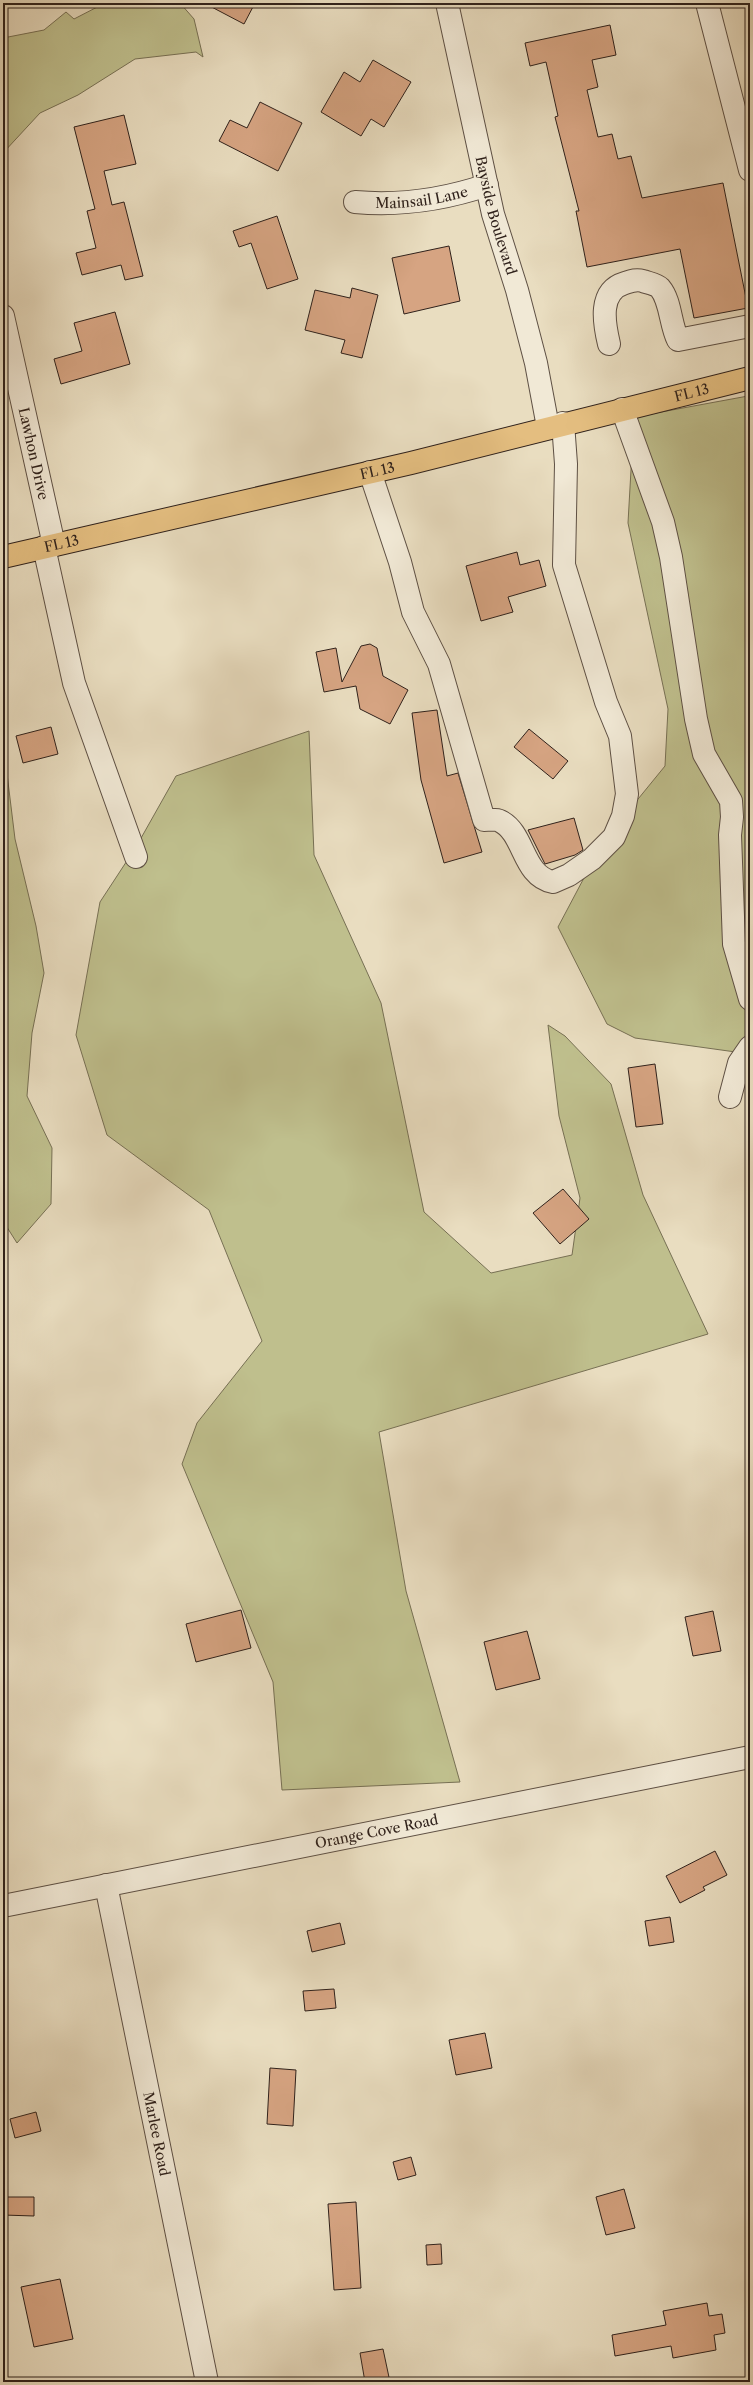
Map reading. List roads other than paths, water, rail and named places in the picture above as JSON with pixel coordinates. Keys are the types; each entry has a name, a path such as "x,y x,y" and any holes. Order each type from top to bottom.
{"main road":[{"name":"FL 13","path":"3,557 370,472 622,408 750,378"}],"street":[{"name":"Bayside Boulevard","path":"370,472 400,562 413,612 439,664 484,820 498,820 502,822 512,834 537,876 553,882 569,875 592,859 614,837 623,816 627,794 620,736 606,702 564,565 566,464 556,425 536,363 517,290 493,214 447,3"},
{"path":"707,3 750,170"},
{"name":"Mainsail Lane","path":"355,202 382,204 422,202 462,194 487,185"},
{"path":"609,344 604,323 606,304 610,291 621,284 637,280 659,286 664,294 673,329 678,340 750,326"},
{"name":"Lawhon Drive","path":"3,316 49,546 74,683 136,857"},
{"path":"622,408 663,522 671,557 696,719 704,754 730,801 732,817 730,835 734,944 750,999"},
{"path":"730,1097 739,1063 750,1047"},
{"name":"Orange Cove Road","path":"3,1906 750,1757"},
{"name":"Marlee Road","path":"106,1886 207,2382"}]}
